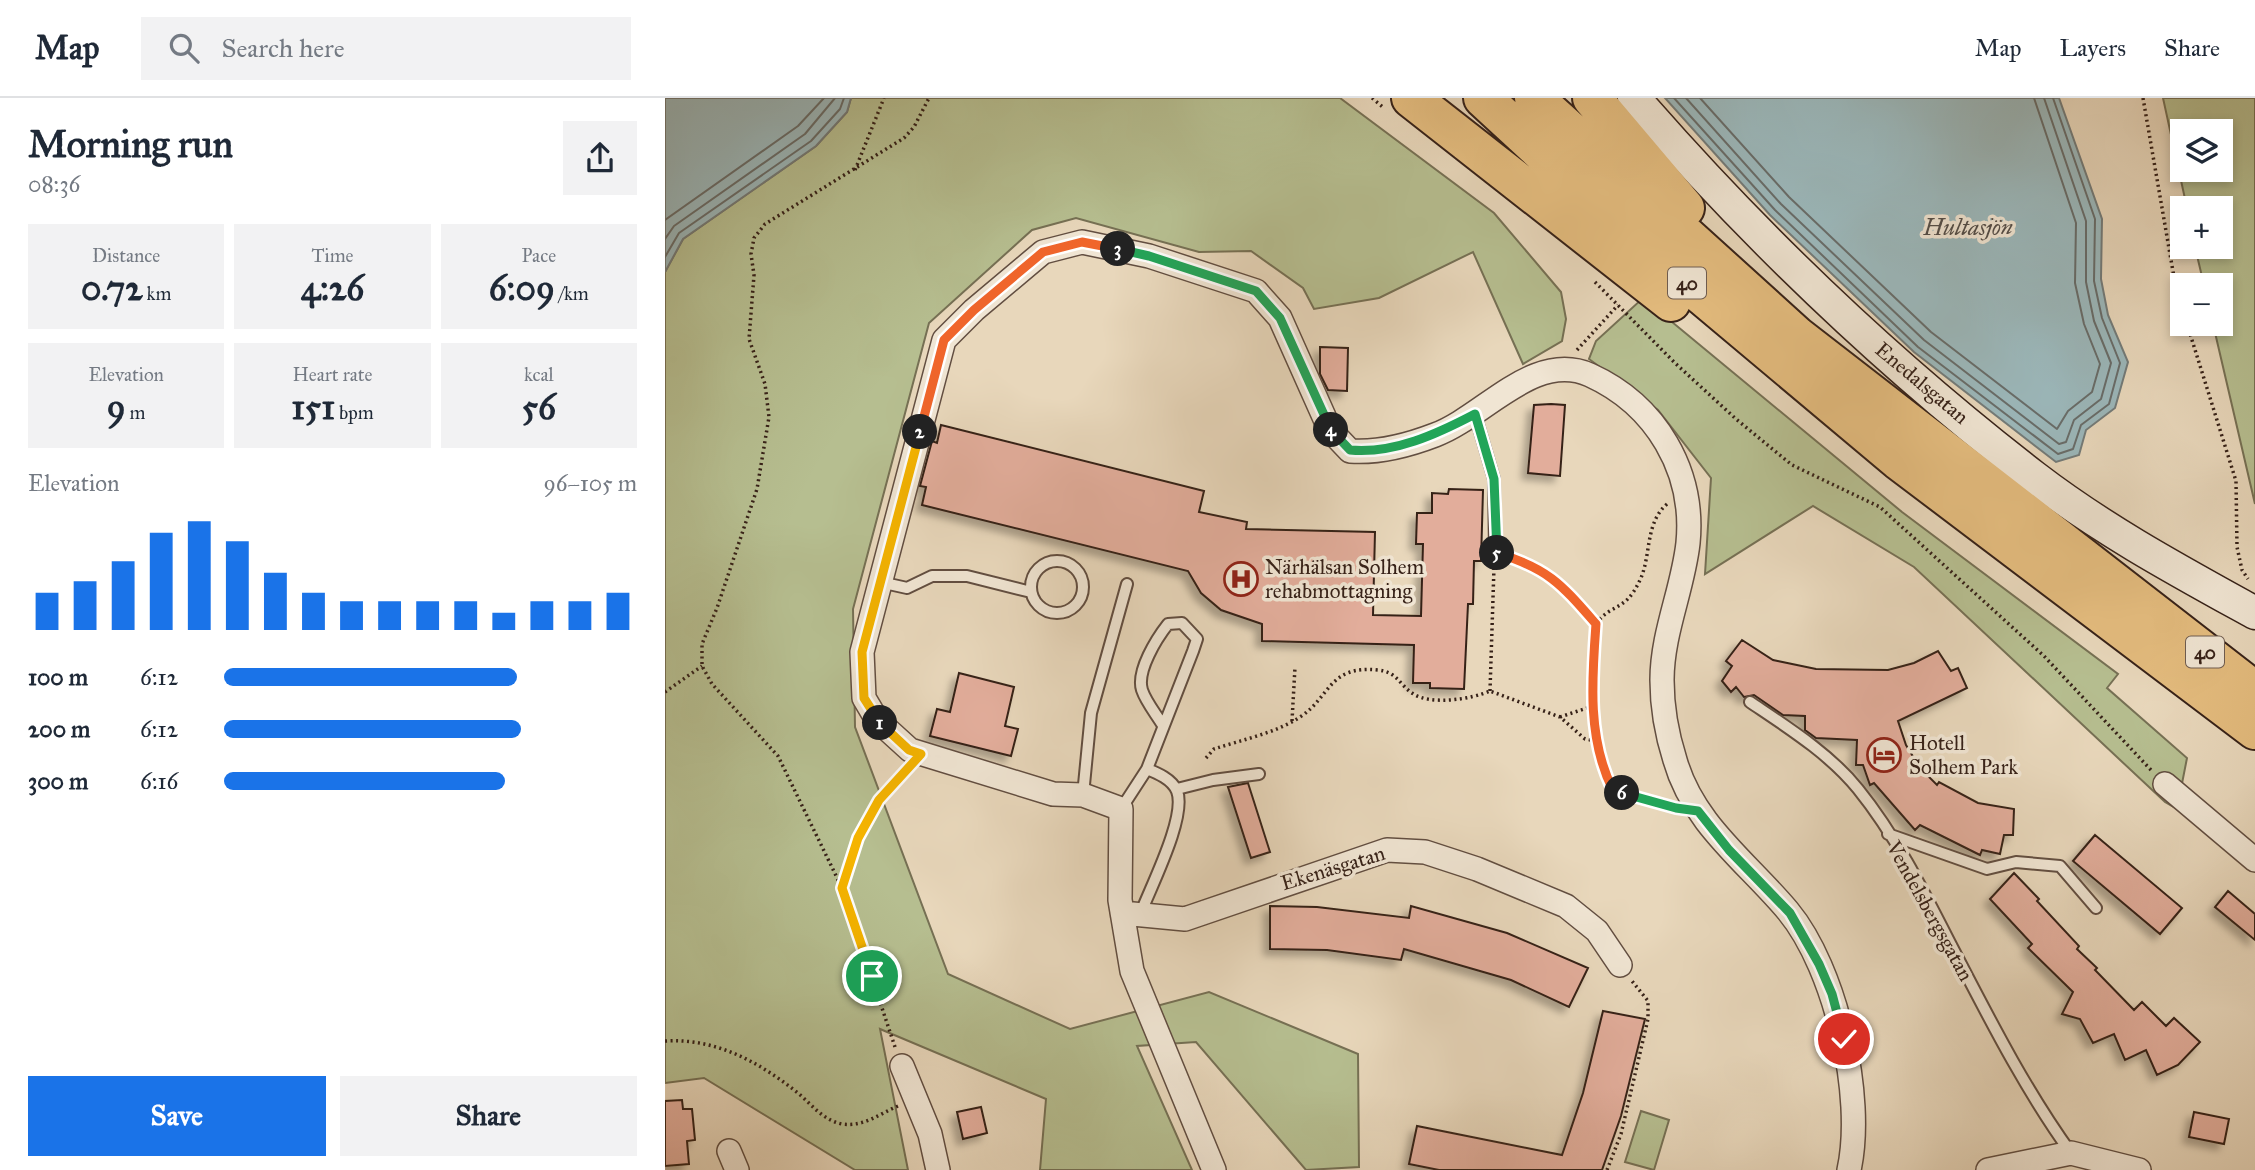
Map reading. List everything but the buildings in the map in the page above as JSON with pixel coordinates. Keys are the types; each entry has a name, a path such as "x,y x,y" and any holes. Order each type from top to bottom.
{"highway":[{"name":"40","path":"1483,98 1649,251 1898,460 2255,730"},
{"name":"40","path":"1534,98 1797,336 2255,691"},
{"path":"1592,98 1797,336"},
{"path":"1402,106 1759,372 1898,460"}],"street":[{"name":"Enedalsgatan","path":"1634,98 1791,265 1882,350 2035,477 2105,526 2208,589 2255,606"},
{"path":"1214,1170 1132,971 1131,914 1121,809 1083,795 1053,794 909,750 892,736 864,698 862,652 944,340 974,310 1043,252 1082,242 1149,256 1256,291 1280,318 1330,430 1350,450 1369,452 1435,435 1475,414 1534,375 1550,370 1571,370 1590,375 1638,406 1663,433 1688,494 1688,543 1664,654 1662,681 1674,759 1698,811 1729,850 1790,913 1832,994 1850,1073 1850,1170"},
{"path":"2165,784 2255,860"},
{"name":"Ekenäsgatan","path":"1131,914 1185,919 1387,849 1425,852 1477,869 1566,906 1597,930 1620,965"},
{"path":"902,1066 930,1133 938,1170"},
{"path":"1988,1170 2071,1153 2139,1170"}],"lane":[{"path":"1475,414 1494,479 1495,552"},
{"path":"880,582 908,588 932,576 967,576 1031,592 1040,607 1057,614 1065,612 1079,601 1083,584 1076,569 1061,561 1053,561 1038,569 1033,576 1031,592"},
{"path":"1083,795 1091,713 1127,584"},
{"path":"1121,809 1147,769 1162,724 1197,639 1182,623 1168,624 1160,634 1142,673 1141,689 1162,724"},
{"name":"Vendelsbergsgatan","path":"1750,702 1812,746 1858,788 1915,875 1985,1012 2046,1119 2071,1153"},
{"path":"1131,914 1174,826 1179,803 1177,789 1169,780 1147,769"},
{"path":"1177,789 1213,780 1259,774"},
{"path":"1888,834 1987,869 2016,862 2060,866 2096,908"}],"path":[{"path":"855,170 884,98"},
{"path":"902,1066 842,888 778,756 712,684 702,666 702,644 757,489 769,417 765,384 749,339 754,239 765,225 904,138 914,127 929,98"},
{"path":"1372,98 1402,106"},
{"path":"2143,98 2173,273"},
{"path":"1593,279 1736,419 1792,465 1880,507 2043,656 2165,784"},
{"path":"1571,370 1575,352 1618,305"},
{"path":"2191,336 2236,481 2237,547 2255,606"},
{"path":"1688,494 1659,511 1654,521 1641,578 1631,598 1602,615 1596,624 1593,706 1597,741 1613,790 1635,798 1698,811"},
{"path":"1490,691 1495,552 1531,564 1549,574 1596,624"},
{"path":"665,692 702,666"},
{"path":"1292,721 1295,667"},
{"path":"1206,758 1214,749 1292,721 1316,702 1333,680 1352,672 1378,670 1395,674 1413,695 1434,699 1476,697 1490,691 1560,717 1585,739 1597,741"},
{"path":"1560,717 1593,706"},
{"path":"842,888 858,838 879,800 921,754"},
{"path":"1607,1170 1621,1134 1648,1019 1648,1001 1620,965"},
{"path":"665,1041 714,1044 760,1066 825,1118 842,1124 875,1119 916,1098"}],"green space":[{"path":"851,98 1340,98 1494,213 1561,292 1566,319 1562,341 1523,364 1473,252 1379,298 1314,309 1303,288 1251,251 1199,252 1076,218 1032,230 929,323 853,609 855,727 948,974 1070,1029 1209,992 1358,1054 1359,1167 1306,1170 1196,1042 1137,1046 1192,1170 1040,1170 1046,1099 880,1029 908,1170 855,1170 704,1078 665,1083 665,272 683,239 816,146 847,112"},
{"path":"2163,98 2255,98 2255,504 2216,336 2233,336 2233,273 2201,273 2198,259 2233,259 2233,196 2184,196 2181,182 2233,182 2233,119 2170,119 2170,130"},
{"path":"1643,298 1902,512 2118,674 2107,688 2187,758 2177,809 2165,802 1914,567 1813,506 1705,574 1711,478 1658,410 1589,359 1596,341"},
{"path":"1641,1111 1669,1120 1654,1170 1625,1162"}],"water":[{"path":"665,98 851,98 847,112 816,146 683,239 665,272"},
{"name":"Hultasjön","path":"1665,98 2059,98 2102,219 2101,279 2108,315 2128,362 2115,408 2086,430 2079,455 2056,462 1914,352 1770,215"}],"place":[{"name":"Närhälsan Solhem rehabmottagning","path":"1241,579"},
{"name":"Hotell Solhem Park","path":"1884,755"}],"route":[{"path":"872,976 842,888 858,838 879,800 921,754 909,750 892,736 877,720 864,698 862,652 944,340 974,310 1043,252 1082,242 1149,256 1256,291 1280,318 1330,430 1350,450 1369,452 1435,435 1475,414 1494,479 1495,552 1531,564 1549,574 1596,624 1593,706 1597,741 1613,790 1635,798 1698,811 1729,850 1790,913 1819,964 1832,994 1844,1039"}]}
